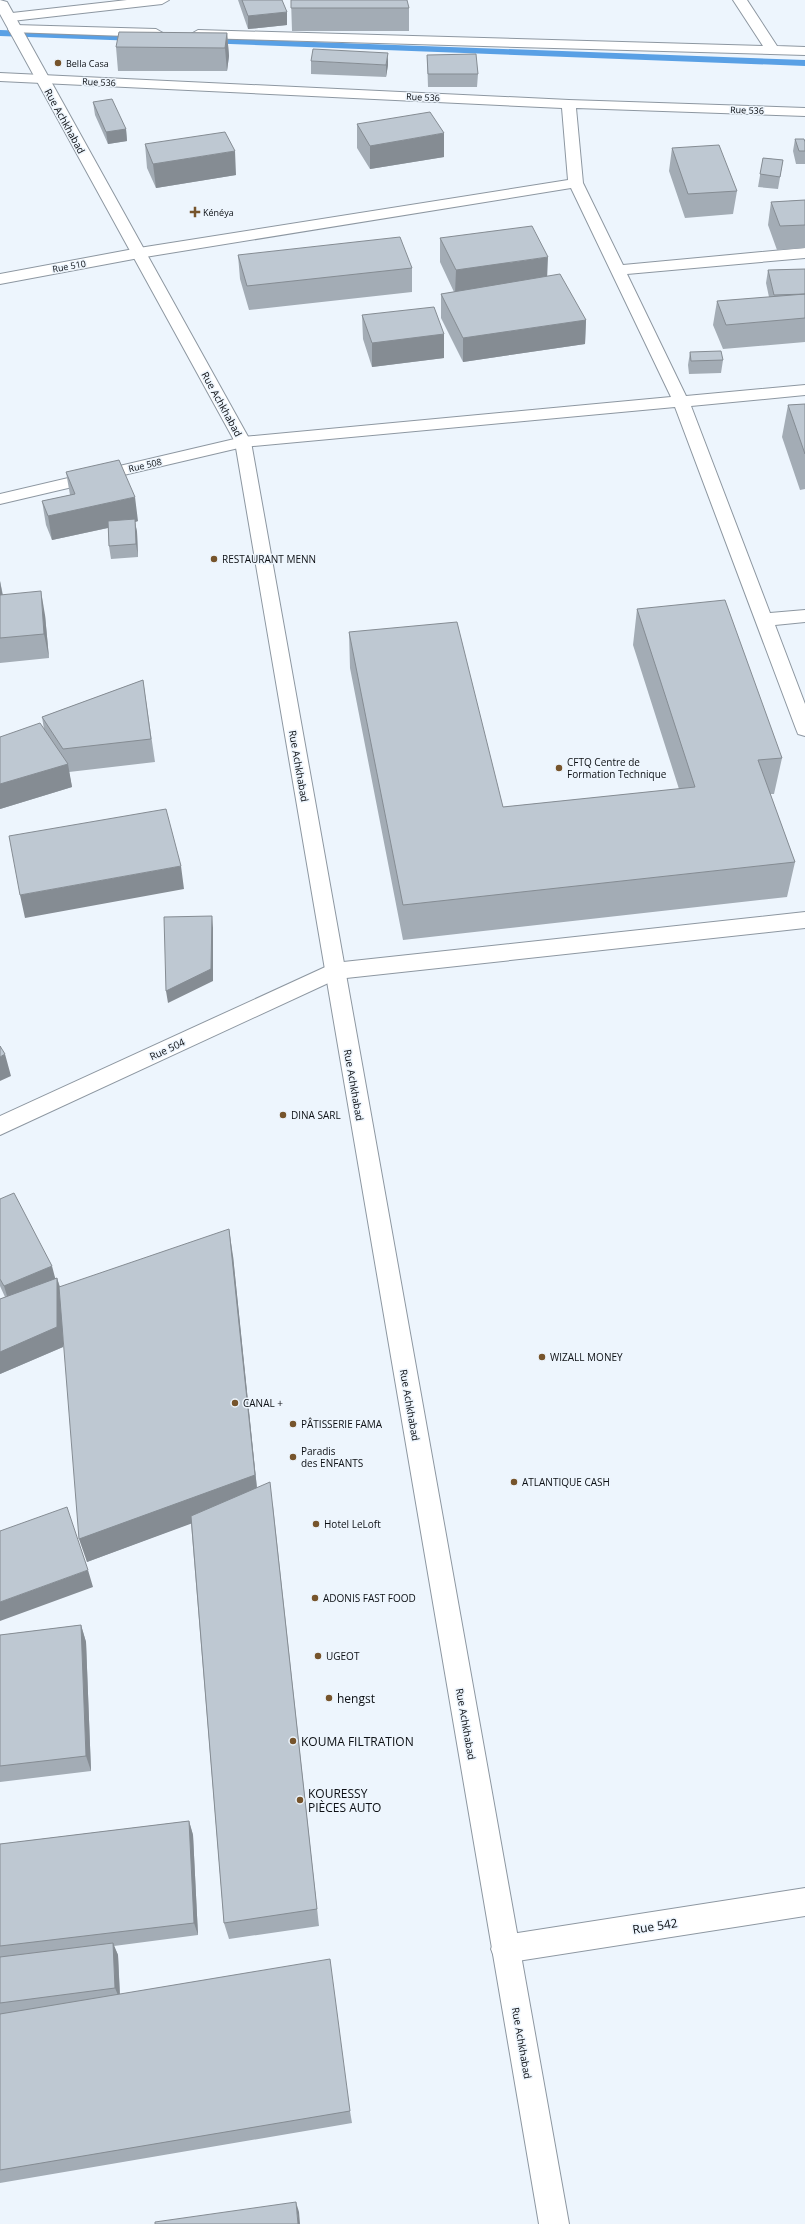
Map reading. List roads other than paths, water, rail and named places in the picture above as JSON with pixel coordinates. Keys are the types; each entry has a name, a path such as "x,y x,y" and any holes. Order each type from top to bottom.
{"street":[{"path":"12,23 162,0"},
{"path":"740,0 773,50"},
{"name":"Rue Achkhabad","path":"0,2 41,79 243,442 334,971 554,2224"},
{"path":"12,23 166,33"},
{"path":"182,33 805,51"},
{"name":"Rue 536","path":"0,77 569,104 805,112"},
{"path":"569,104 576,183 682,402 805,729"},
{"name":"Rue 510","path":"0,279 139,253 576,183"},
{"path":"618,270 805,254"},
{"name":"Rue 508","path":"0,499 243,442 805,390"},
{"path":"764,620 805,616"},
{"name":"Rue 504","path":"0,1126 334,971 805,920"},
{"name":"Rue 542","path":"505,1949 805,1902"}],"waterway":[{"path":"0,33 138,38"},
{"path":"207,41 805,63"}],"place":[{"name":"Bella Casa","path":"58,63"},
{"name":"Kénéya","path":"195,212"},
{"name":"RESTAURANT MENN","path":"214,559"},
{"name":"CFTQ Centre de Formation Technique","path":"559,768"},
{"name":"DINA SARL","path":"283,1115"},
{"name":"WIZALL MONEY","path":"542,1357"},
{"name":"CANAL +","path":"235,1403"},
{"name":"PÂTISSERIE FAMA","path":"293,1424"},
{"name":"Paradis des ENFANTS","path":"293,1457"},
{"name":"ATLANTIQUE CASH","path":"514,1482"},
{"name":"Hotel LeLoft","path":"316,1524"},
{"name":"ADONIS FAST FOOD","path":"315,1598"},
{"name":"UGEOT","path":"318,1656"},
{"name":"hengst","path":"329,1698"},
{"name":"KOUMA FILTRATION","path":"293,1741"},
{"name":"KOURESSY PIÈCES AUTO","path":"300,1800"}]}
